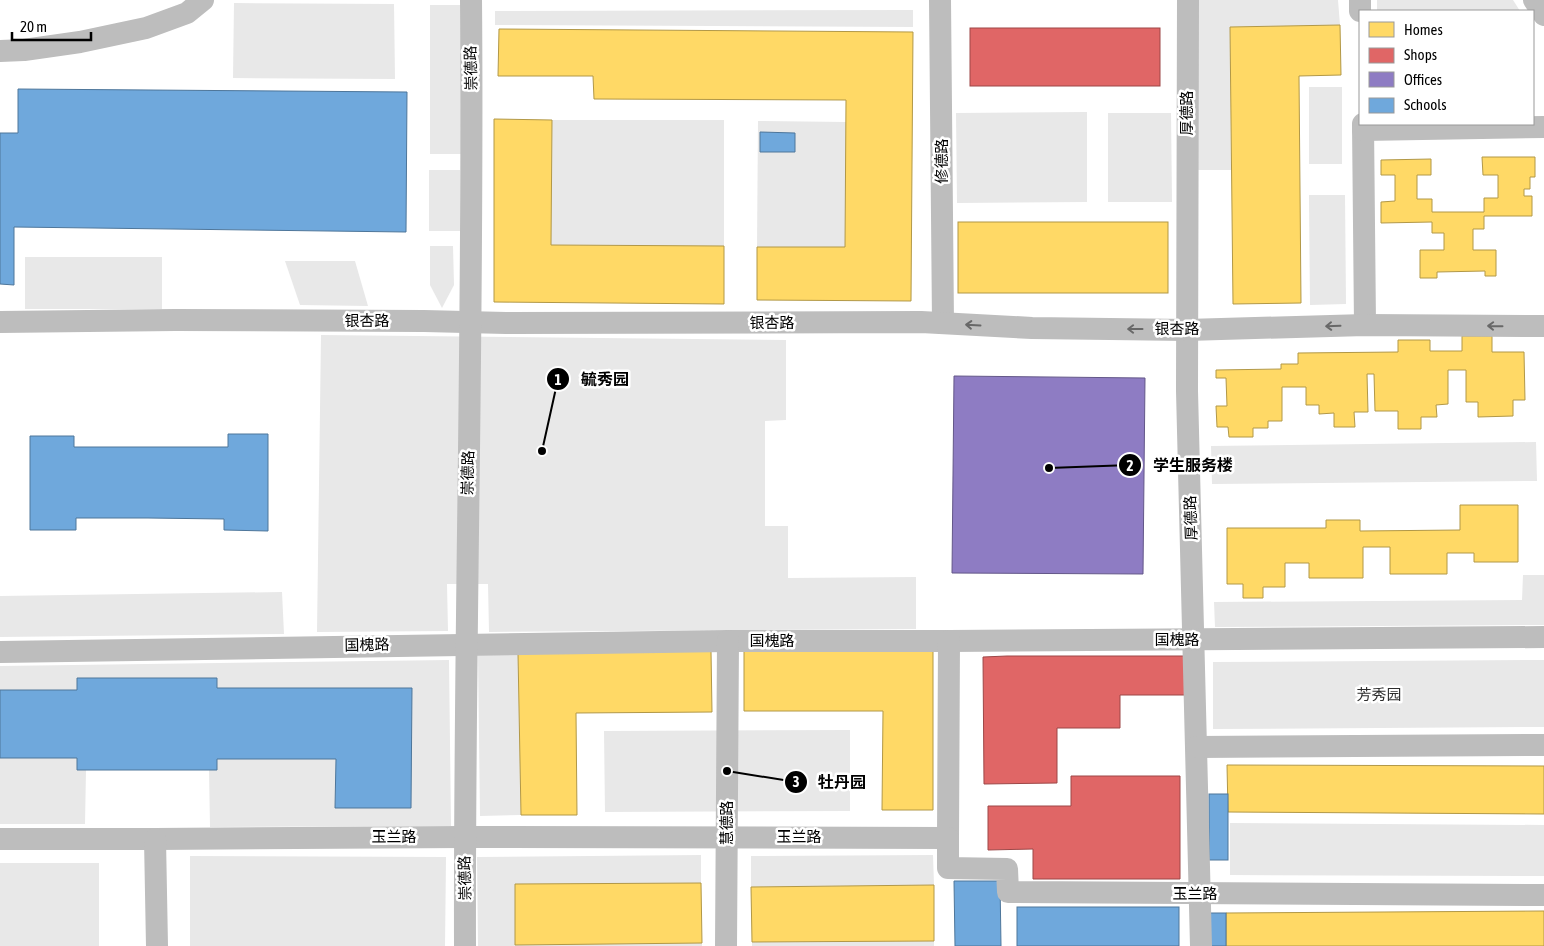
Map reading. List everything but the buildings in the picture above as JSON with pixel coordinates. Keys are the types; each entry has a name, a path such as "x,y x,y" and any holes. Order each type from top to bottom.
{"street":[{"path":"0,51 24,50 80,42 146,28 187,13 203,0"},
{"name":"崇德路","path":"466,946 464,837 472,106 471,0"},
{"name":"修德路","path":"940,0 943,323"},
{"name":"厚德路","path":"1188,0 1187,330 1201,946"},
{"path":"1534,0 1544,14"},
{"path":"1365,325 1363,127 1544,127"},
{"name":"银杏路","path":"0,322 175,320 470,321 506,323 943,323 1032,328 1187,330 1365,325 1544,326"},
{"name":"国槐路","path":"0,652 728,641 1544,637"},
{"name":"慧德路","path":"726,946 728,641"},
{"path":"948,838 949,641"},
{"path":"1197,747 1544,745"},
{"name":"玉兰路","path":"0,838 948,838 948,868 1007,869 1008,892 1544,895"},
{"path":"155,839 157,946"}],"green space":[{"path":"1198,0 1338,0 1340,25 1230,27 1231,170 1197,170"},
{"path":"1377,0 1513,0 1519,10 1377,10"},
{"path":"234,3 394,4 395,79 233,78"},
{"path":"430,5 461,5 461,154 430,154"},
{"path":"913,10 913,27 495,25 495,11"},
{"path":"1309,87 1342,87 1342,164 1309,164"},
{"path":"1087,112 1087,202 957,203 956,113"},
{"path":"1108,113 1171,113 1172,202 1108,202"},
{"path":"552,120 724,120 724,246 551,245"},
{"path":"758,121 846,122 845,247 757,247"},
{"path":"429,170 460,170 460,231 429,231"},
{"path":"1309,195 1345,195 1346,304 1310,305"},
{"path":"430,246 453,246 454,285 442,308 430,285"},
{"path":"25,257 162,257 162,309 25,309"},
{"path":"285,261 355,261 368,306 300,305"},
{"path":"321,335 786,340 786,420 765,421 765,526 788,526 788,578 916,577 916,629 489,632 488,584 447,584 448,631 317,632"},
{"path":"1536,442 1537,481 1212,484 1211,446"},
{"path":"1523,575 1544,575 1544,625 1215,627 1214,602 1522,600"},
{"path":"282,592 284,634 0,637 0,596"},
{"path":"518,653 521,815 480,816 478,654"},
{"path":"449,660 451,826 210,827 209,770 217,770 217,759 336,759 335,808 411,808 411,688 217,688 216,678 78,678 77,690 0,690 0,666"},
{"name":"芳秀园","path":"1544,660 1544,727 1213,729 1213,662"},
{"path":"850,730 850,811 605,812 604,731"},
{"path":"0,758 77,758 77,769 86,770 85,824 0,824"},
{"path":"1230,823 1544,825 1544,876 1230,875"},
{"path":"701,855 701,883 515,884 515,945 702,943 702,946 478,946 477,857"},
{"path":"933,855 934,885 751,887 751,856"},
{"path":"190,856 446,857 445,946 190,946"},
{"path":"0,863 99,863 99,946 0,946"},
{"path":"934,941 934,946 752,946 752,942"}],"place":[{"name":"毓秀园","path":"542,451"},
{"name":"学生服务楼","path":"1049,468"},
{"name":"牡丹园","path":"727,771"}]}
